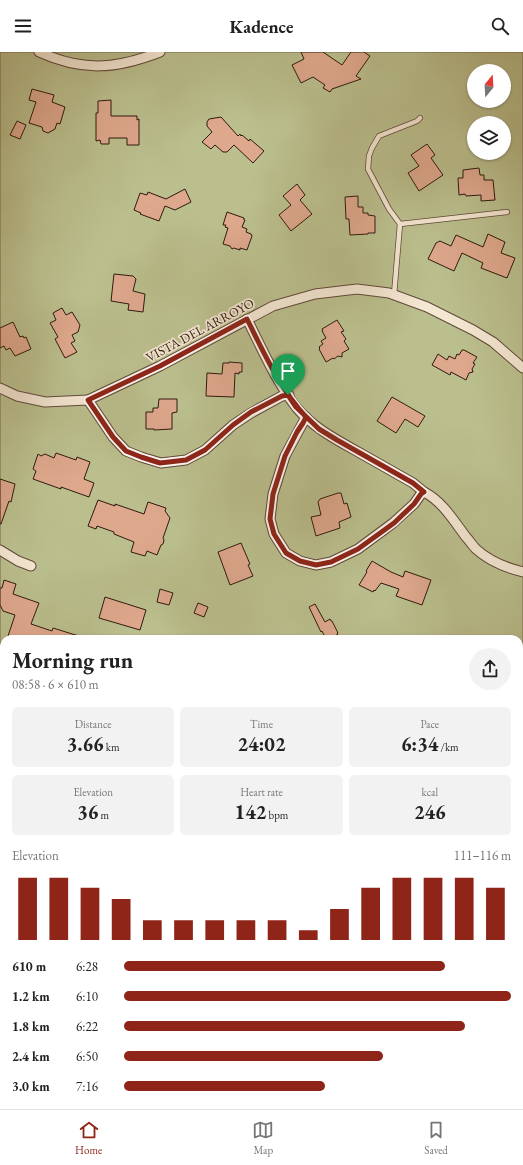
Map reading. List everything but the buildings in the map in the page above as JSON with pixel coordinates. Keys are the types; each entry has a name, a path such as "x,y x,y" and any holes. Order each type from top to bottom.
{"street":[{"path":"39,52 70,63 93,67 140,60 160,52"},
{"name":"VISTA DEL ARROYO","path":"88,400 160,366 273,306 315,294 357,289 389,293 427,307 474,330 493,342 523,368"},
{"path":"247,319 288,395 296,407 319,429 413,483 434,499 447,512 476,548 486,557 523,572"},
{"path":"0,388 17,396 46,402 88,400 113,437 126,451 160,463 186,460 205,450 233,425 251,412 282,396 288,395"},
{"path":"306,417 285,456 273,494 270,519 274,534 286,553 300,561 316,565 331,562 358,549 394,523 424,492"},
{"path":"0,550 18,561 31,566"}],"lane":[{"path":"394,295 400,224 389,209 368,169 369,156 379,136 417,121 420,118"},
{"path":"400,224 508,212"}],"green space":[{"path":"0,52 523,52 523,635 0,635"}],"route":[{"path":"288,395 282,396 251,412 233,425 205,450 186,460 160,463 126,451 113,437 88,400 160,366 247,319 280,381 296,407 306,417 285,456 273,494 270,519 274,534 286,553 300,561 316,565 331,562 358,549 394,523 424,492 413,483 319,429 296,407 288,395"}]}
